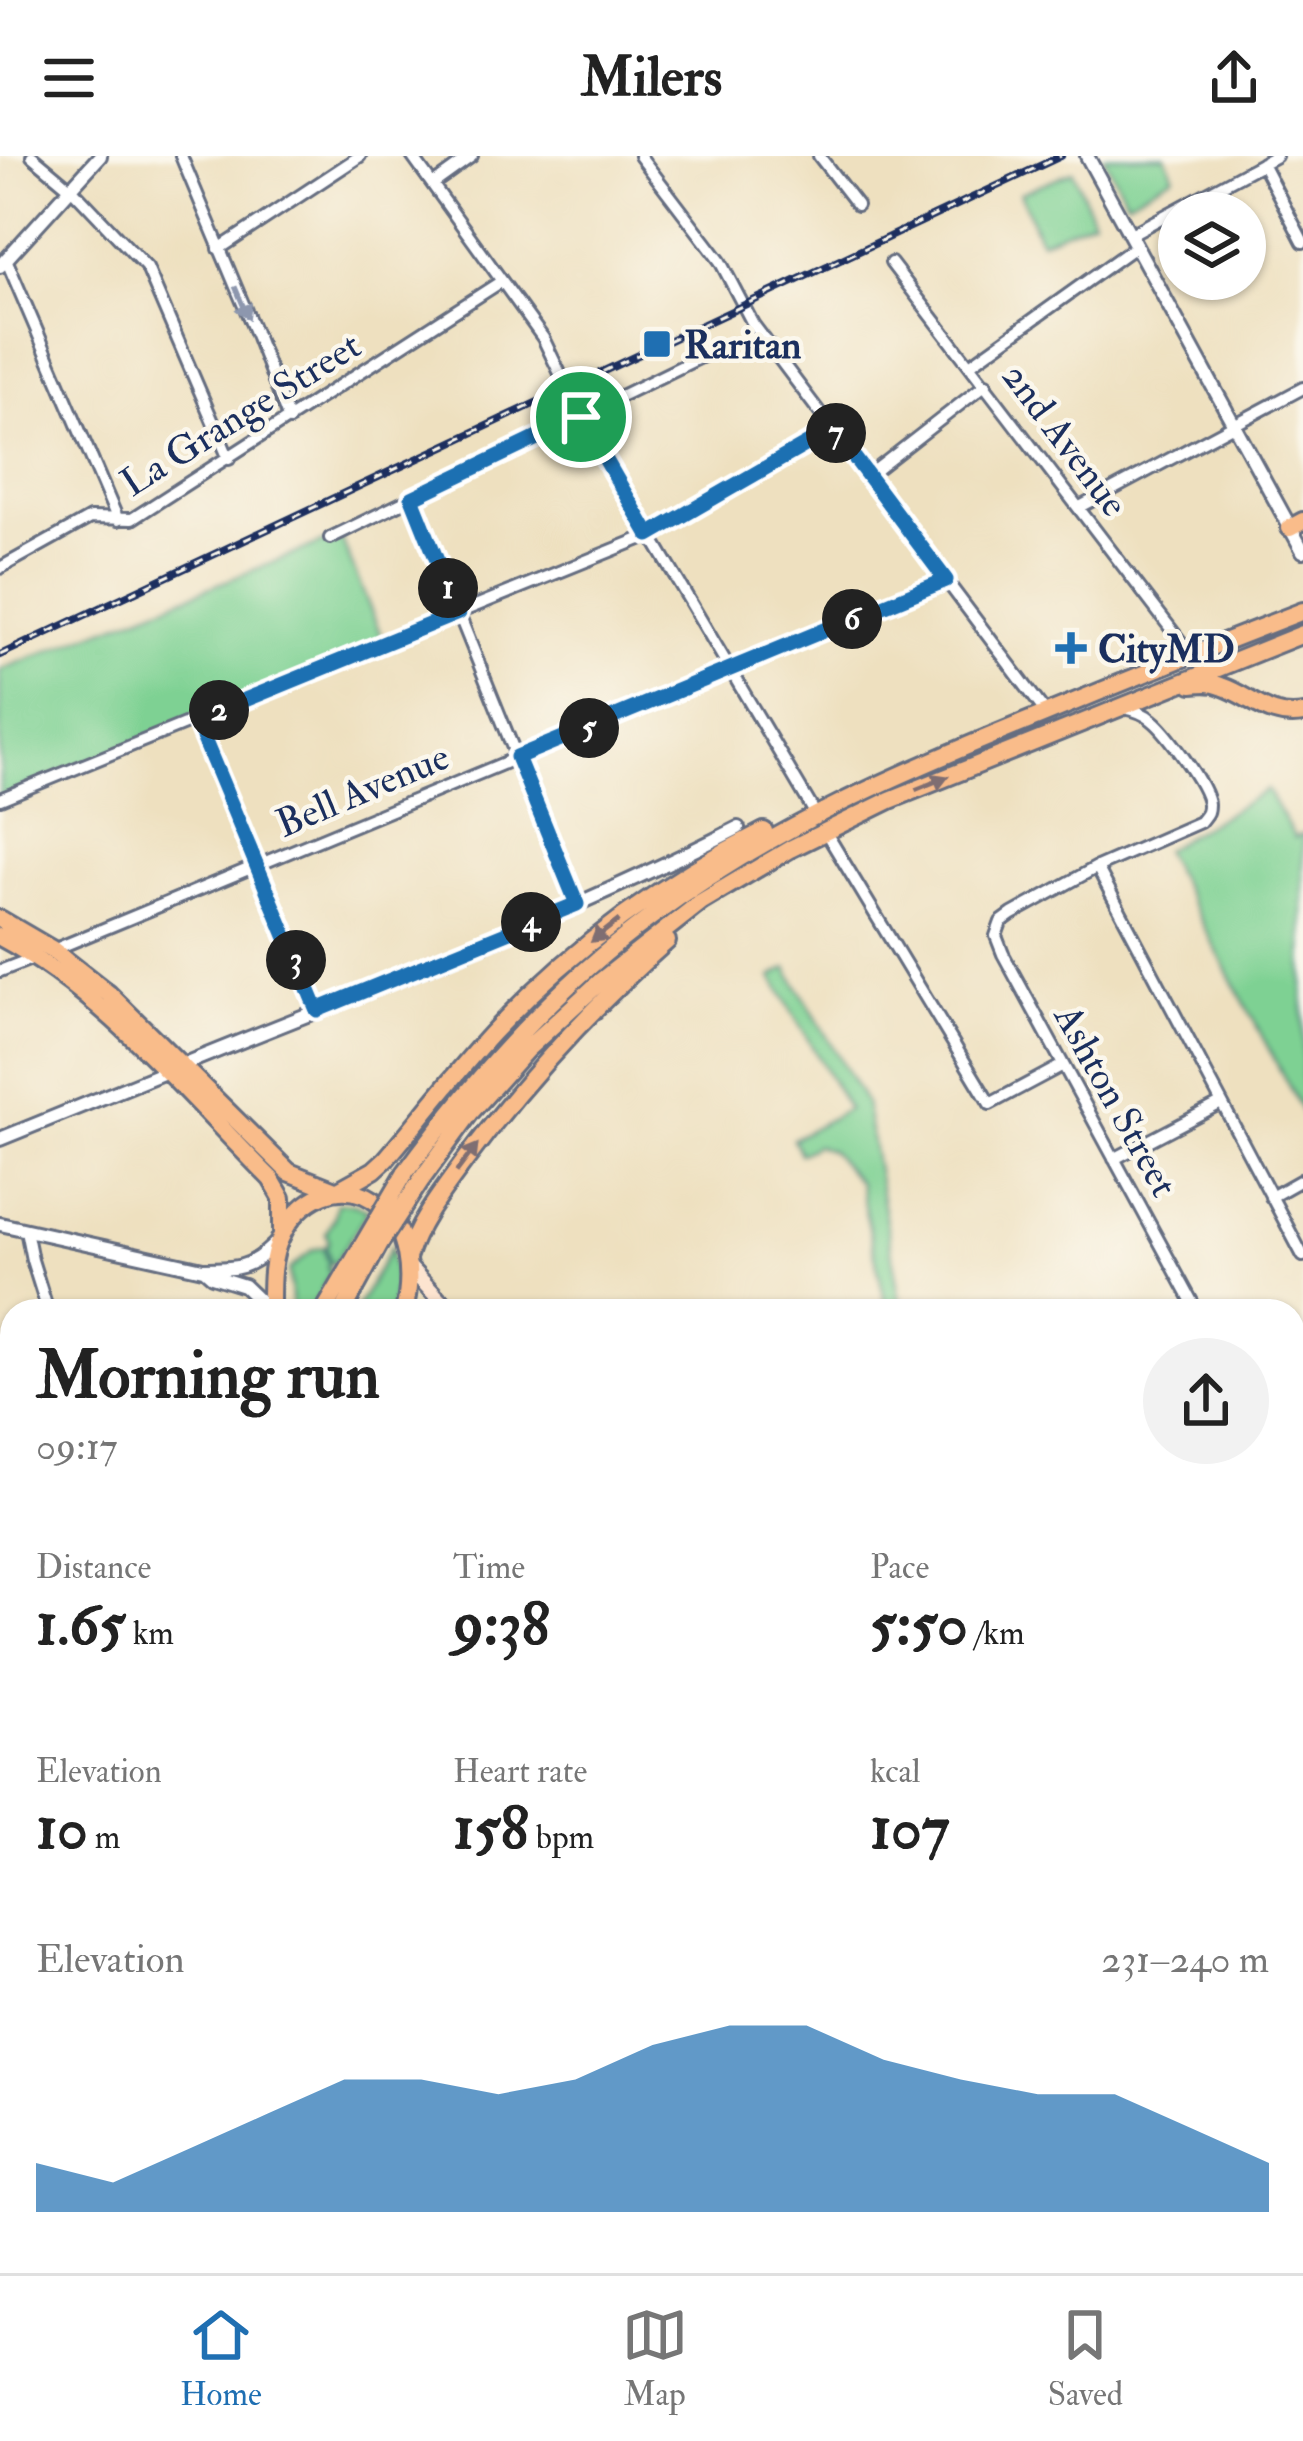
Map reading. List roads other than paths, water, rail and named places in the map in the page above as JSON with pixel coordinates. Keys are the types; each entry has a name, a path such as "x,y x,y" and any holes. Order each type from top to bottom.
{"highway":[{"path":"332,1299 471,1087 592,966 684,893 815,814 935,758 1303,611"},
{"path":"350,1299 413,1176 527,1049 701,902 890,800 1303,634"},
{"path":"1175,687 1219,685 1271,713 1303,714"},
{"path":"281,1236 307,1203 374,1170 386,1159 494,1032 564,964 640,903 706,861 784,821 815,814"},
{"path":"407,1262 417,1231 444,1190 541,1064 629,974 752,871"},
{"path":"0,919 53,950 110,994 275,1183 283,1206 272,1299"},
{"path":"0,937 91,1000 289,1172 368,1197 385,1210 398,1231 407,1262 406,1299"}],"main road":[{"path":"407,1262 439,1299"}],"street":[{"path":"32,156 147,268 229,459"},
{"path":"100,156 3,263 118,520"},
{"path":"181,156 289,421"},
{"path":"219,249 360,156"},
{"path":"412,156 551,350 581,417 815,814"},
{"path":"433,184 472,156"},
{"path":"640,156 716,256 753,324 1046,713"},
{"path":"819,156 856,205"},
{"path":"1088,156 1235,424 1296,524 1303,551"},
{"path":"971,364 1133,240 1276,156"},
{"path":"1262,164 1303,242"},
{"name":"2nd Avenue","path":"891,262 1191,655"},
{"name":"La Grange Street","path":"0,568 90,518 133,519 502,281"},
{"path":"330,538 705,355"},
{"path":"868,476 986,384"},
{"path":"1080,507 1303,388"},
{"path":"0,799 649,535 833,429"},
{"path":"412,498 577,904"},
{"name":"Bell Avenue","path":"0,971 946,580"},
{"path":"1156,723 1158,705 1175,687"},
{"path":"1121,708 1141,712 1156,723 1204,792 1206,814 1200,822 1097,867 1303,1256"},
{"path":"196,720 317,1010"},
{"path":"0,1139 577,904 666,866 738,828"},
{"path":"825,831 990,1104 1064,1065"},
{"name":"Ashton Street","path":"1097,867 1006,919 996,931 998,945 1190,1299"},
{"path":"1114,1159 1221,1103"},
{"path":"1271,1197 1303,1179"},
{"path":"0,1224 203,1268 247,1265 262,1257 281,1236"},
{"path":"26,1230 44,1299"},
{"path":"203,1268 212,1276 244,1286 258,1299"}],"railway":[{"path":"0,655 1061,156"}],"place":[{"name":"Raritan","path":"657,344"},
{"name":"CityMD","path":"1071,648"}]}
